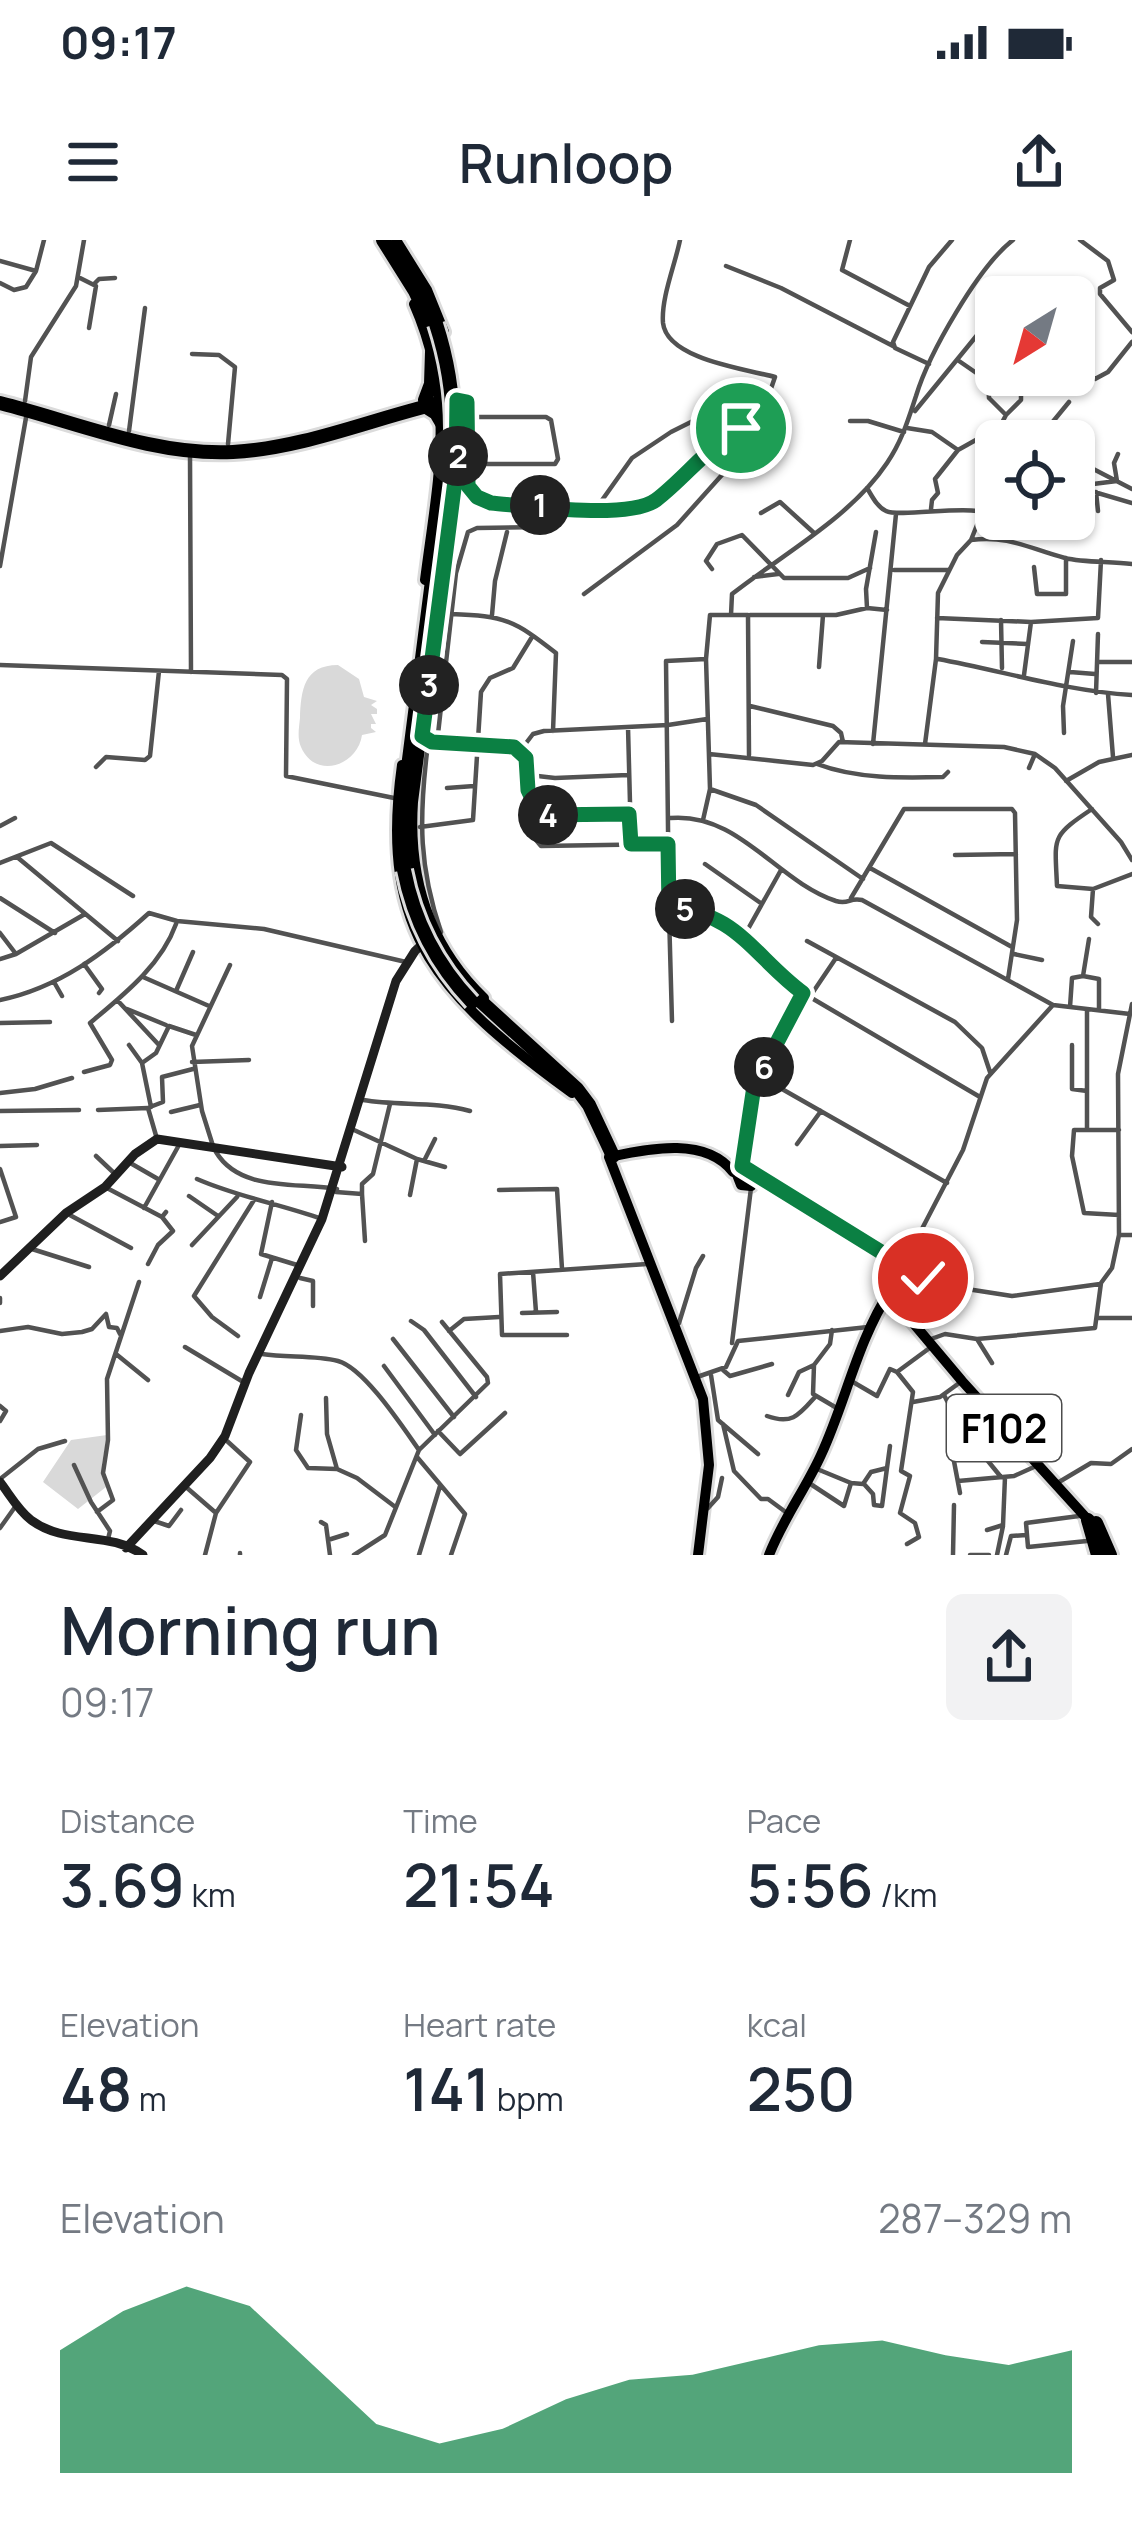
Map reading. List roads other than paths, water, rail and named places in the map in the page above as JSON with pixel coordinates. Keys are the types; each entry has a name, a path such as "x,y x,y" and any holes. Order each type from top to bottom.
{"highway":[{"path":"386,240 433,325 447,386 450,428 433,618 402,820 407,870 428,943 449,977 574,1091 610,1154"},
{"path":"432,352 431,384 441,400 443,425"},
{"path":"0,399 129,431 235,446"},
{"path":"26,406 136,441 190,451 274,440 441,400"},
{"path":"1090,1519 1103,1552"}],"main road":[{"path":"386,240 432,352"},
{"path":"386,240 414,265 441,322 441,400 456,473 433,618 394,796 400,885 422,946 454,992 574,1091"},
{"path":"443,425 427,744 412,846 419,888 439,936 472,987 560,1064 574,1091"},
{"path":"132,1549 225,1436 335,1190 384,1017 406,962 439,936"},
{"path":"341,1167 399,982 422,946"},
{"path":"0,1276 48,1229 105,1187 157,1139 341,1167"},
{"path":"700,1555 709,1451 705,1376 651,1264 610,1154 700,1150 893,1260 898,1268 909,1269 926,1285 922,1294 884,1308 870,1328 818,1468 771,1555"},
{"path":"300,1272 335,1190"},
{"path":"651,1264 705,1376 713,1449 700,1555"},
{"path":"771,1555 787,1514 819,1459 870,1328 909,1269"},
{"name":"F102","path":"890,1292 962,1382 1090,1519"},
{"name":"F102","path":"931,1343 1090,1519"},
{"path":"132,1549 226,1441 249,1378"},
{"path":"0,1482 15,1507 53,1536 132,1549"},
{"path":"0,1482 23,1513 52,1532 107,1539 132,1549"}],"street":[{"path":"0,283 23,290 36,271 44,240"},
{"path":"0,561 3,519 15,476 35,347 80,278 84,240"},
{"path":"584,594 677,524 747,448 776,377 680,350 666,334 663,314 680,240"},
{"path":"850,240 842,270 910,306"},
{"path":"893,346 929,267 952,240"},
{"path":"914,412 929,364 969,290 1000,249 1013,240"},
{"path":"1080,240 1108,261 1114,280 1100,288 1100,293 1132,332"},
{"path":"0,261 36,271"},
{"path":"726,266 929,364"},
{"path":"80,278 95,283 115,278"},
{"path":"89,328 95,283"},
{"path":"129,431 145,308"},
{"path":"731,614 732,594 867,488 885,466 914,412 975,338"},
{"path":"1095,379 1132,342"},
{"path":"192,354 219,355 235,367 235,446"},
{"path":"957,360 988,381 988,398 1006,415"},
{"path":"109,425 116,394"},
{"path":"1003,420 1022,396"},
{"path":"441,400 467,402 468,486 482,500 629,511 649,505 736,429 757,429"},
{"path":"1054,420 1069,402"},
{"path":"595,510 632,458 671,431 709,413"},
{"path":"467,464 554,464 558,459 551,420 546,417 468,417"},
{"path":"850,421 936,434 958,450"},
{"path":"932,509 938,493 935,478 975,437"},
{"path":"190,451 191,672"},
{"path":"1117,481 1114,463 1118,454"},
{"path":"1095,470 1132,489"},
{"path":"0,474 15,476"},
{"path":"1095,484 1117,481"},
{"path":"867,488 881,508 896,514 932,509 975,512"},
{"path":"1098,511 1096,492 1132,503"},
{"path":"761,513 780,502 813,532"},
{"path":"873,744 896,514"},
{"path":"545,527 468,532 456,573 433,618 492,615 524,627 558,656 554,731"},
{"path":"925,745 938,593 975,529"},
{"path":"492,615 508,530"},
{"path":"867,608 876,532"},
{"path":"712,569 706,560 717,544 742,535 784,578 848,578 870,568"},
{"path":"971,540 1002,539 1066,558 1132,564"},
{"path":"1034,568 1037,594 1064,594 1068,590 1066,558"},
{"path":"937,618 1031,622 1098,618 1101,560"},
{"path":"892,570 948,570"},
{"path":"754,577 778,574"},
{"path":"704,820 710,789 707,619 731,614 887,610"},
{"path":"748,615 749,757"},
{"path":"819,667 823,615"},
{"path":"1001,620 1002,671"},
{"path":"1024,675 1031,622"},
{"path":"1068,672 1099,674 1098,634"},
{"path":"420,827 471,823 481,692 490,678 513,668 532,637"},
{"path":"1064,733 1073,641"},
{"path":"982,642 1027,644"},
{"path":"936,658 1066,688 1132,695"},
{"path":"672,1021 667,661 706,659"},
{"path":"1098,662 1132,662"},
{"path":"0,665 282,675 287,679 286,776 394,796"},
{"path":"97,767 106,757 145,760 150,756 158,671"},
{"path":"1095,674 1096,693"},
{"path":"1108,694 1113,758"},
{"path":"750,706 833,726 843,742"},
{"path":"520,751 533,734 707,719"},
{"path":"628,727 631,844"},
{"path":"818,764 843,742 1004,748 1035,754 1092,809 1132,860"},
{"path":"439,936 423,873 420,827 427,744 476,744 520,751"},
{"path":"709,744 731,756"},
{"path":"520,751 529,775 528,790 540,815 536,840 541,846 668,844"},
{"path":"709,754 897,777 943,777 948,772"},
{"path":"1029,768 1035,754"},
{"path":"1066,781 1113,758 1132,755"},
{"path":"529,775 628,775"},
{"path":"447,788 474,786"},
{"path":"710,789 756,806 862,879"},
{"path":"670,818 704,820 746,842 832,900 845,903 871,868 901,811 1012,809 1014,951 1007,982"},
{"path":"1092,809 1059,832 1058,888 1093,889 1132,874"},
{"path":"540,815 629,814"},
{"path":"0,826 15,818"},
{"path":"1125,848 1132,842"},
{"path":"0,863 51,843 133,896"},
{"path":"955,855 1016,854"},
{"path":"17,857 118,941"},
{"path":"705,863 762,904"},
{"path":"743,938 783,868"},
{"path":"871,868 1014,951 1042,960"},
{"path":"1093,889 1091,917 1098,924"},
{"path":"0,898 55,933"},
{"path":"851,898 1053,1005 1130,1014"},
{"path":"669,910 700,911 731,926 806,995 980,1097"},
{"path":"0,1000 54,982 118,941 149,913 176,921 264,929 406,962"},
{"path":"0,959 85,914"},
{"path":"84,1072 112,1062 89,1025 118,1001 168,944 176,921"},
{"path":"0,933 16,954"},
{"path":"1083,976 1088,939"},
{"path":"807,941 955,1022 982,1048 991,1072"},
{"path":"176,991 193,952"},
{"path":"705,1376 726,1366 731,1348 752,1093 806,995 836,958"},
{"path":"84,964 101,987 99,993"},
{"path":"230,965 196,1035 193,1065 219,1159 244,1176 362,1194"},
{"path":"140,976 209,1006"},
{"path":"1070,1006 1072,978 1083,976 1099,980 1099,1010"},
{"path":"54,982 62,996"},
{"path":"1037,998 1040,1015"},
{"path":"118,1001 159,1045"},
{"path":"898,1372 945,1334 977,1339 1092,1331 1101,1283 1112,1268 1119,1235 1118,1074 1132,1004"},
{"path":"943,1288 909,1269 991,1072 1053,1005"},
{"path":"127,1010 196,1035"},
{"path":"1087,1010 1087,1129"},
{"path":"0,1022 50,1022"},
{"path":"142,1063 156,1053 169,1026"},
{"path":"129,1045 142,1063 157,1139"},
{"path":"1072,1046 1072,1089 1087,1091"},
{"path":"1072,1054 1086,1054"},
{"path":"98,1110 149,1107 163,1102 161,1077 193,1065 249,1060"},
{"path":"759,1076 947,1183"},
{"path":"0,1093 72,1078"},
{"path":"363,1100 440,1104 470,1111"},
{"path":"171,1112 202,1104"},
{"path":"365,1241 362,1184 373,1174 390,1104"},
{"path":"1119,1107 1132,1108"},
{"path":"0,1111 79,1110"},
{"path":"796,1144 821,1111"},
{"path":"354,1130 406,1157 445,1166"},
{"path":"1119,1130 1072,1132 1082,1209 1088,1215 1119,1215"},
{"path":"410,1195 421,1160 435,1139"},
{"path":"145,1208 181,1142"},
{"path":"0,1146 33,1145 33,1158"},
{"path":"96,1156 116,1176"},
{"path":"129,1162 158,1179"},
{"path":"0,1169 16,1217 0,1222"},
{"path":"197,1179 237,1197 272,1202 322,1219"},
{"path":"105,1187 164,1214 173,1231 148,1264"},
{"path":"499,1190 557,1189 562,1269"},
{"path":"189,1196 218,1216"},
{"path":"192,1245 237,1197"},
{"path":"238,1336 194,1296 254,1200"},
{"path":"272,1202 261,1253 314,1281 313,1306"},
{"path":"66,1214 131,1249"},
{"path":"1119,1235 1132,1235"},
{"path":"32,1244 89,1267"},
{"path":"679,1323 703,1256"},
{"path":"260,1297 272,1258"},
{"path":"567,1335 502,1335 498,1276 651,1264"},
{"path":"533,1272 536,1312"},
{"path":"98,1512 113,1500 103,1474 107,1382 139,1282"},
{"path":"922,1294 943,1288 1004,1296 1101,1283"},
{"path":"522,1312 557,1312"},
{"path":"0,1331 30,1327 62,1334 82,1332 106,1314 120,1342"},
{"path":"449,1331 464,1319 499,1317"},
{"path":"1097,1318 1132,1318"},
{"path":"411,1321 424,1330 476,1397"},
{"path":"354,1555 382,1538 418,1453 489,1380 442,1322"},
{"path":"731,1348 744,1339 870,1328"},
{"path":"705,1376 731,1364 740,1342 832,1331"},
{"path":"788,1395 799,1372 814,1365 830,1344 832,1331"},
{"path":"393,1339 454,1417"},
{"path":"977,1339 992,1363"},
{"path":"185,1347 249,1378"},
{"path":"116,1354 148,1380"},
{"path":"260,1354 343,1363 374,1387 466,1514 451,1555"},
{"path":"705,1376 730,1376 772,1364"},
{"path":"767,1416 784,1422 796,1419 815,1396 814,1365"},
{"path":"384,1366 436,1433 460,1454 505,1413"},
{"path":"851,1381 877,1396 890,1370 898,1372 913,1392 901,1458 902,1472 910,1475 900,1515 913,1520 919,1529 918,1540 907,1544"},
{"path":"705,1376 718,1420 758,1454"},
{"path":"911,1402 944,1395 962,1382"},
{"path":"944,1395 961,1428 1003,1477 998,1555"},
{"path":"815,1396 838,1408"},
{"path":"326,1398 327,1434 337,1469"},
{"path":"0,1406 6,1412 0,1421"},
{"path":"302,1415 296,1450 311,1469 337,1469 357,1478 395,1507"},
{"path":"723,1424 736,1474 762,1500 768,1499 787,1514"},
{"path":"960,1493 949,1435 961,1428"},
{"path":"986,1458 1012,1437"},
{"path":"0,1482 34,1451 65,1441"},
{"path":"205,1555 216,1513 250,1462 226,1441"},
{"path":"818,1468 864,1484 874,1504 882,1506 890,1446"},
{"path":"1059,1482 1091,1463 1111,1464 1132,1449"},
{"path":"890,1459 901,1458"},
{"path":"958,1480 1003,1477 1038,1464"},
{"path":"74,1465 110,1531 107,1539"},
{"path":"864,1484 871,1472 887,1468"},
{"path":"708,1508 718,1497 722,1478"},
{"path":"808,1483 844,1506 851,1483"},
{"path":"419,1555 440,1484"},
{"path":"186,1487 216,1513"},
{"path":"953,1555 954,1505"},
{"path":"0,1528 15,1507"},
{"path":"154,1521 169,1526 181,1510"},
{"path":"1090,1519 1026,1523 1026,1535 1031,1549 1103,1552"},
{"path":"321,1522 326,1526 330,1555"},
{"path":"987,1530 1003,1525"},
{"path":"328,1540 347,1534"},
{"path":"1006,1555 1011,1536 1026,1535"},
{"path":"970,1555 989,1555"}]}
